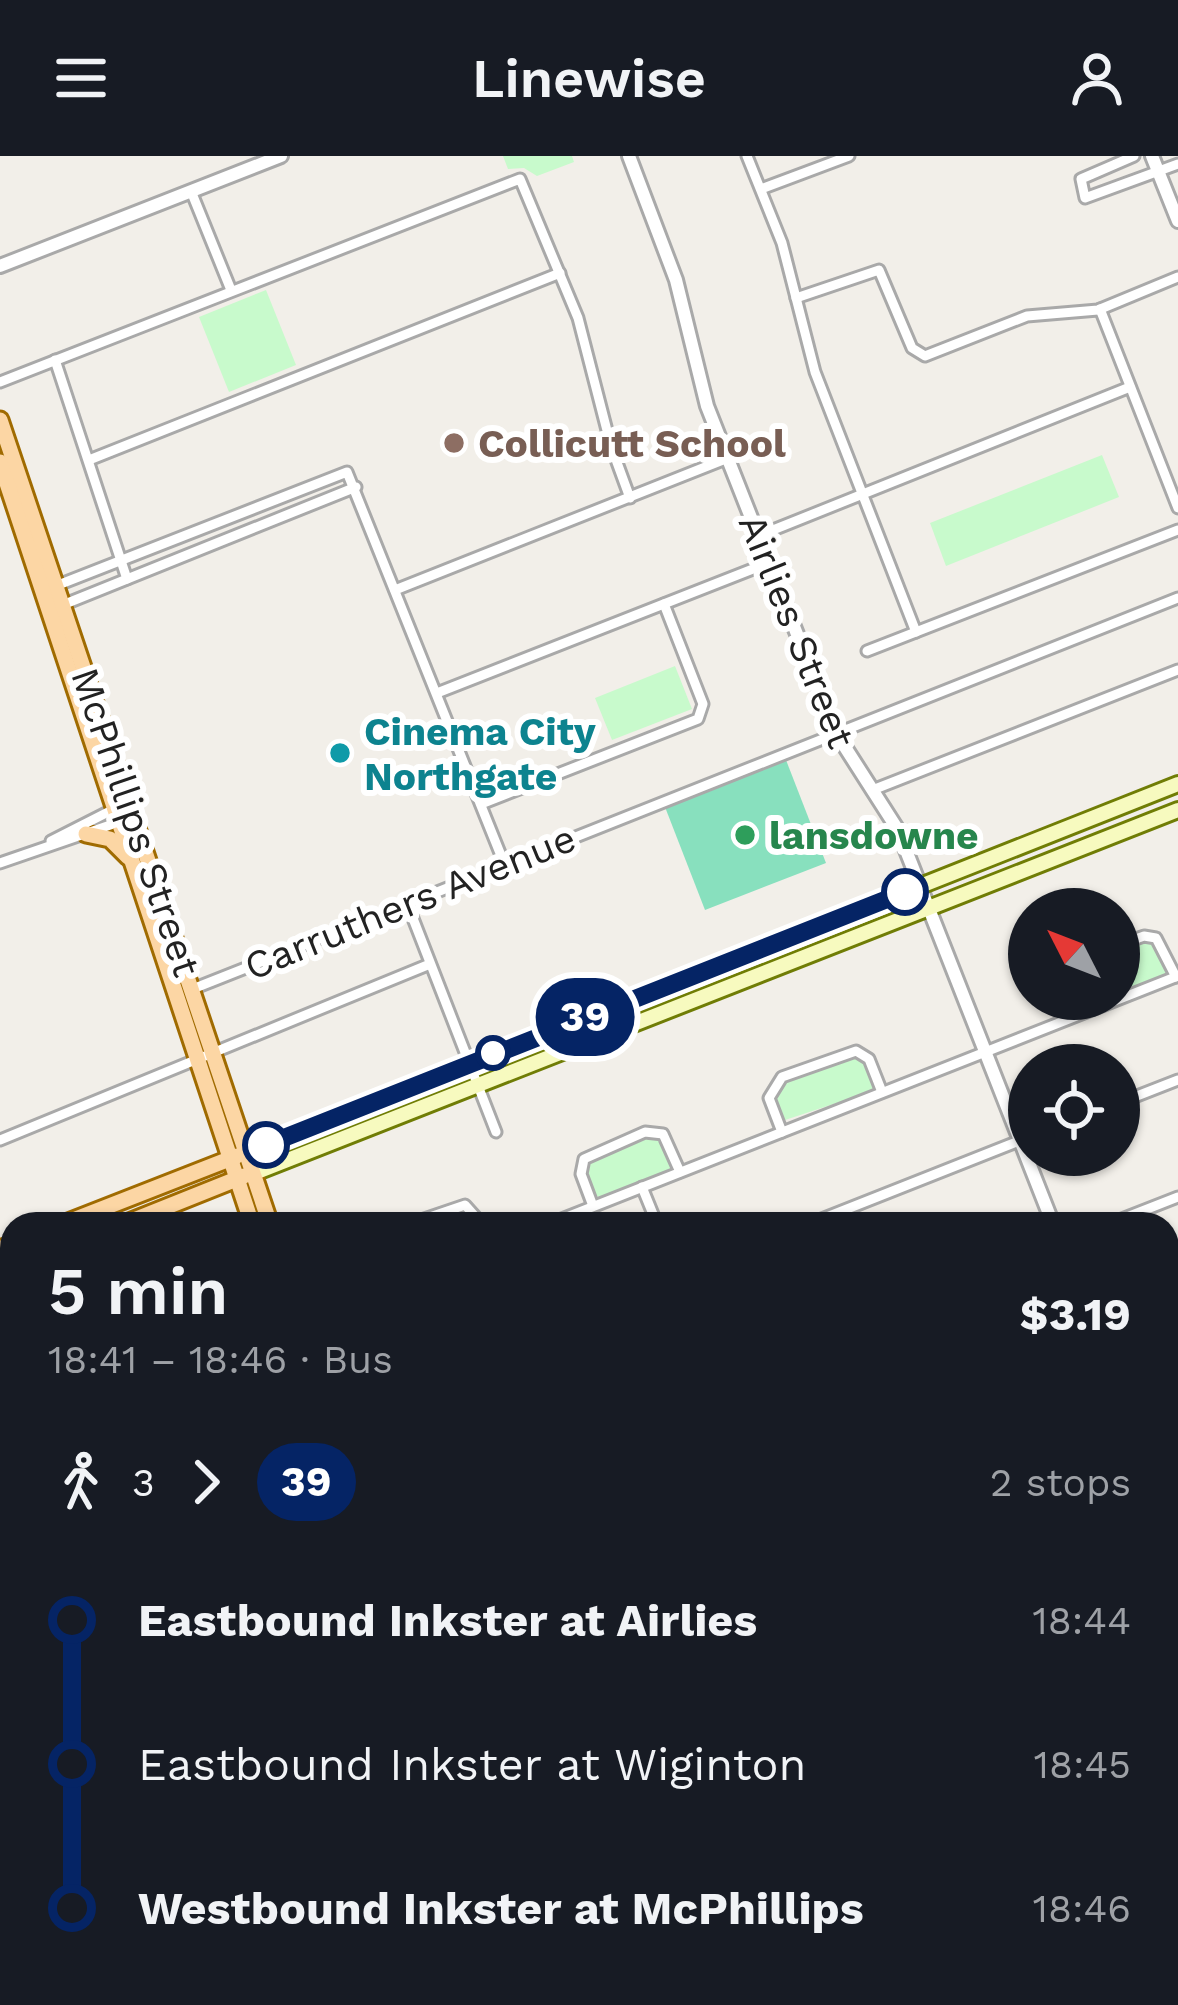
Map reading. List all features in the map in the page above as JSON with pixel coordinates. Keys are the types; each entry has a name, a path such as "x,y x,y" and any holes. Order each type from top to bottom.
{"main road":[{"name":"McPhillips Street","path":"0,420 50,589 239,1156 250,1212"},
{"name":"McPhillips Street","path":"0,462 50,589"},
{"path":"94,1212 1178,784"},
{"path":"154,1212 1178,810"},
{"name":"McPhillips Street","path":"125,812 134,864 185,992"},
{"path":"86,834 110,839 134,864"},
{"name":"McPhillips Street","path":"245,1176 264,1212"}],"street":[{"path":"0,266 280,156"},
{"name":"Airlies Street","path":"629,156 676,280 707,406 836,734 875,789 1008,1103"},
{"path":"747,156 782,243 815,372 916,632"},
{"path":"760,189 849,156"},
{"path":"1134,156 1081,178 1085,198 1178,164"},
{"path":"1152,156 1178,221"},
{"path":"0,382 520,179 560,273 630,498"},
{"path":"191,191 231,290"},
{"path":"796,298 879,270 912,348 926,356 1027,316 1100,309 1178,278"},
{"path":"89,460 560,273"},
{"path":"1100,309 1178,508"},
{"path":"55,360 128,579"},
{"path":"758,536 1130,387"},
{"path":"395,590 728,458"},
{"path":"50,589 340,472 352,477 504,863"},
{"path":"56,607 356,487"},
{"path":"867,651 1178,530"},
{"path":"437,693 768,563"},
{"name":"Carruthers Avenue","path":"185,992 1178,598"},
{"path":"481,804 698,719 703,704 664,604"},
{"path":"875,789 1178,670"},
{"path":"0,863 86,834 125,812"},
{"path":"47,844 64,830 125,812"},
{"path":"406,903 496,1132"},
{"path":"1140,936 1156,938 1177,976 1140,991"},
{"path":"0,1140 430,964"},
{"path":"578,1212 1065,1020"},
{"path":"782,1132 770,1098 782,1077 856,1051 869,1059 882,1092"},
{"path":"1140,1095 1178,1080"},
{"path":"593,1206 581,1174 584,1159 627,1139 655,1131 663,1134 680,1172"},
{"path":"839,1212 1008,1145"},
{"name":"Airlies Street","path":"1037,1176 1049,1212"},
{"path":"642,1187 652,1212"},
{"path":"1140,1212 1178,1197"},
{"path":"443,1212 465,1204 472,1212"}],"green space":[{"path":"503,156 572,156 574,162 537,176 524,168 508,169"},
{"path":"266,290 296,365 229,392 199,317"},
{"path":"1102,455 1119,497 946,566 930,523"},
{"path":"675,666 692,709 612,740 595,698"},
{"name":"lansdowne","path":"786,760 826,863 705,910 665,807"},
{"path":"1140,942 1156,943 1169,975 1140,987"},
{"path":"856,1055 866,1062 876,1085 873,1091 782,1121 774,1095 780,1083"},
{"path":"648,1134 663,1141 672,1169 593,1196 585,1175 591,1157"}],"bus line":[{"name":"39","path":"266,1145 905,892"}],"place":[{"name":"Collicutt School","path":"454,443"},
{"name":"Cinema City Northgate","path":"340,753"},
{"name":"lansdowne","path":"745,835"}]}
